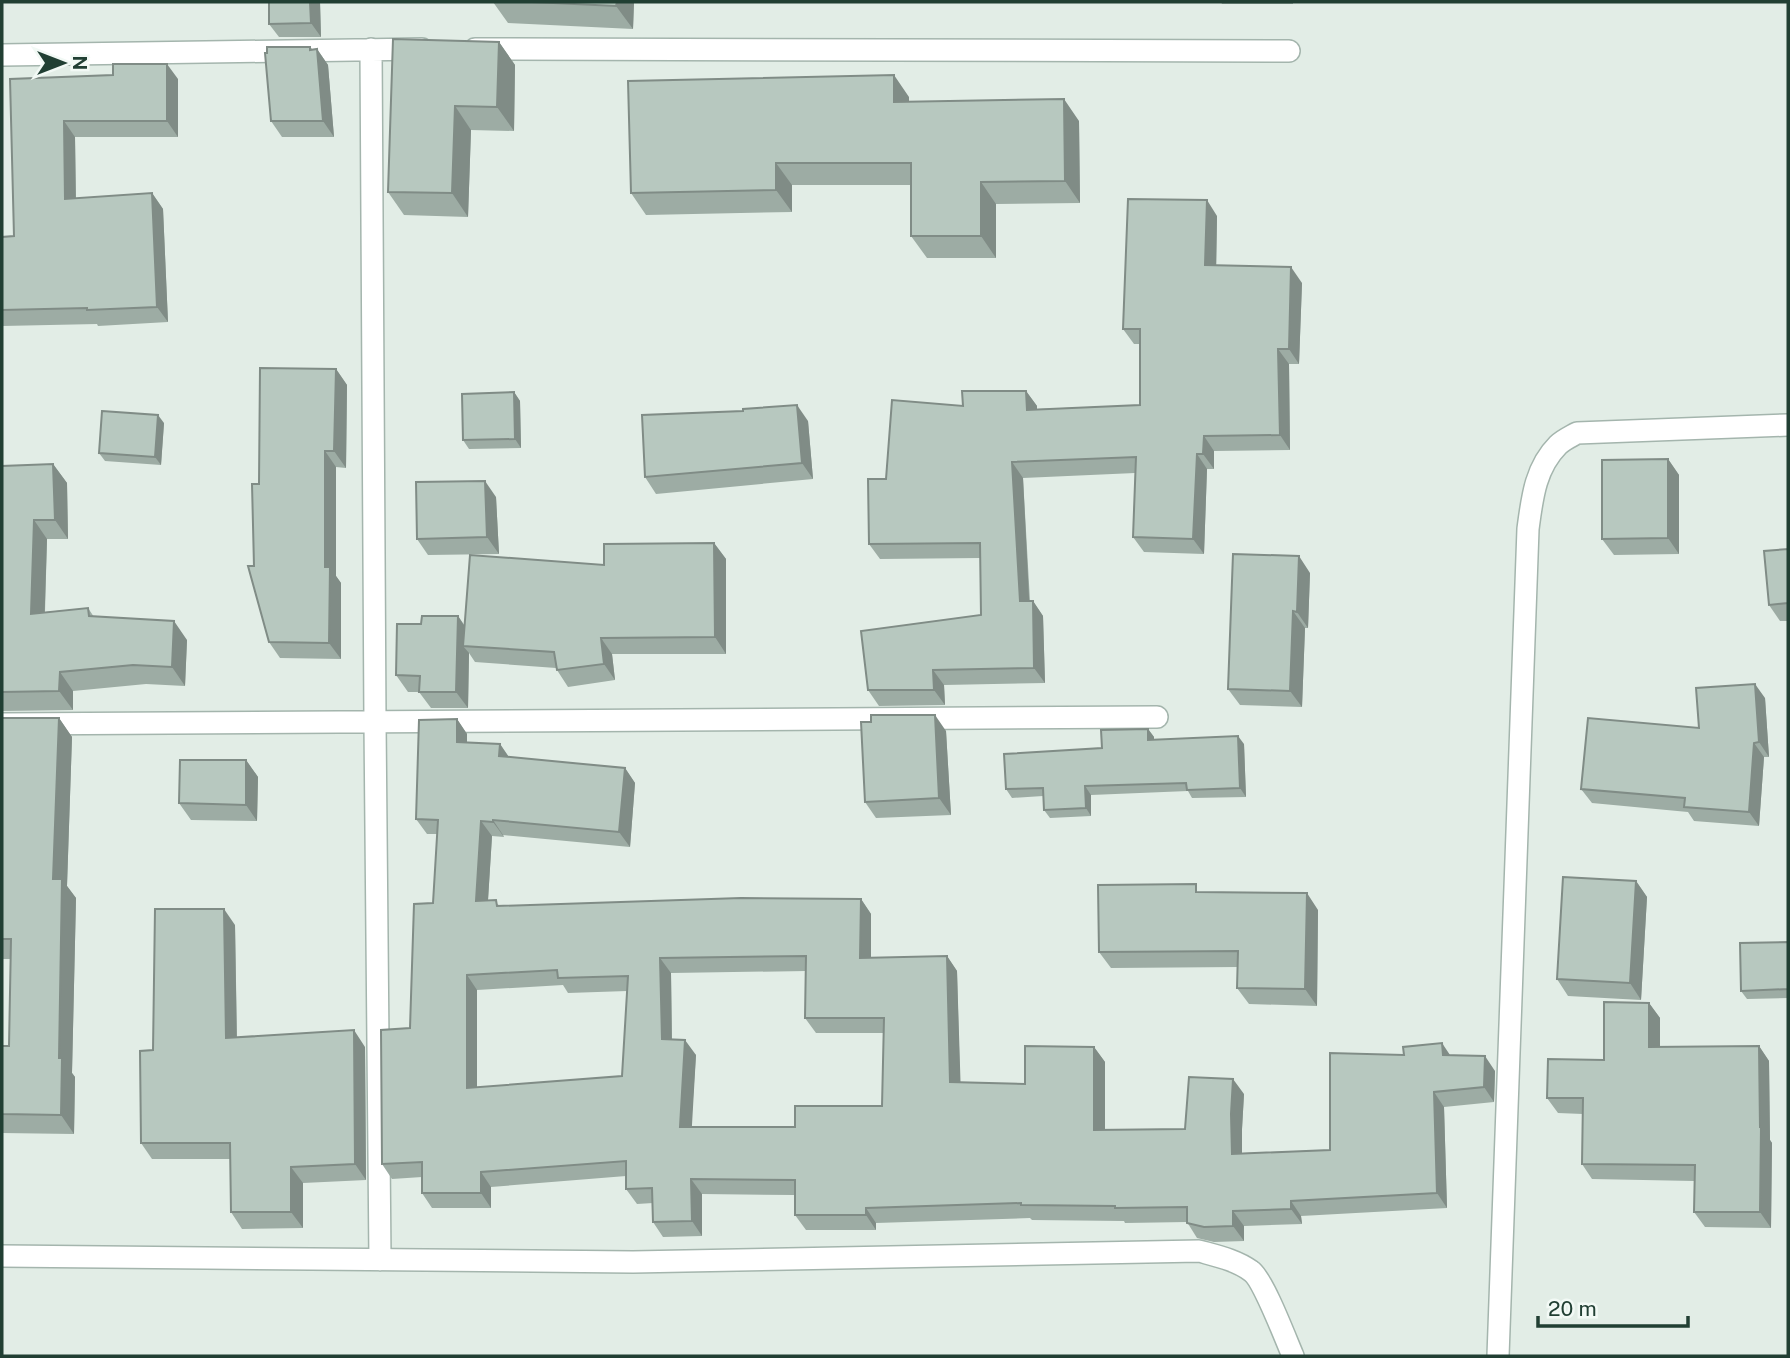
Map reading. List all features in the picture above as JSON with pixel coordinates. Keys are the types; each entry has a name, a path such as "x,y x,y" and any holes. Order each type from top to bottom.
{"street":[{"path":"371,49 380,1260"},
{"path":"2,55 371,49 1289,51"},
{"path":"1498,1356 1528,529 1534,491 1544,463 1559,443 1577,433 1788,425"},
{"path":"2,724 1157,717"},
{"path":"2,1256 633,1262 1199,1251 1231,1260 1255,1272 1293,1356"}],"building":[{"path":"269,2 310,2 311,23 269,24"},
{"path":"532,2 617,2 616,6"},
{"path":"393,39 499,42 497,107 455,106 452,193 388,192"},
{"path":"267,47 317,49 323,121 271,121 265,53"},
{"path":"113,64 167,64 167,121 64,121 65,199 152,193 157,307 2,310 2,237 14,236 10,79 113,75"},
{"path":"894,75 894,102 1064,99 1065,181 981,182 981,236 911,236 911,163 776,163 776,190 631,193 628,81"},
{"path":"1128,199 1207,200 1205,265 1291,267 1289,349 1278,349 1280,435 1204,436 1203,454 1197,454 1193,539 1133,537 1136,457 1012,462 1020,601 1033,601 1034,668 933,670 934,690 868,690 861,631 981,615 980,543 869,544 868,479 886,479 892,400 963,406 962,391 1026,391 1027,410 1140,405 1140,329 1123,329"},
{"path":"260,368 336,369 334,451 325,451 325,567 330,567 329,643 269,642 248,566 254,566 252,484 259,484"},
{"path":"514,392 515,439 463,440 462,394"},
{"path":"797,405 802,463 645,477 642,415 743,411"},
{"path":"102,411 158,415 155,457 99,453"},
{"path":"1668,459 1668,538 1602,539 1602,460"},
{"path":"53,464 55,520 34,520 31,614 88,608 89,616 174,621 172,667 133,665 60,672 59,691 2,692 2,466"},
{"path":"485,481 487,537 417,539 416,482"},
{"path":"714,543 715,637 601,638 604,664 557,670 554,652 463,646 470,555 604,565 604,544"},
{"path":"1788,549 1788,603 1769,605 1764,551"},
{"path":"1233,554 1299,556 1297,612 1293,611 1290,691 1228,689"},
{"path":"422,616 458,616 456,692 419,692 420,676 396,675 397,624 421,624"},
{"path":"1755,684 1759,742 1754,743 1749,812 1684,807 1685,798 1581,789 1588,718 1699,728 1696,688"},
{"path":"871,715 935,715 939,798 865,802 861,722 871,722"},
{"path":"2,718 59,718 53,879 62,879 59,1058 62,1058 61,1115 2,1114 2,1046 9,1046 11,939 2,939"},
{"path":"457,719 457,742 500,744 499,756 625,768 619,832 481,821 476,901 496,900 497,906 741,898 861,899 860,958 947,956 950,1082 1025,1084 1025,1046 1094,1047 1094,1130 1185,1129 1189,1077 1233,1079 1232,1154 1330,1150 1330,1053 1404,1055 1403,1047 1442,1043 1443,1055 1485,1056 1484,1087 1434,1092 1437,1193 1291,1201 1291,1209 1233,1211 1233,1226 1204,1227 1187,1223 1187,1207 1115,1208 1021,1203 866,1208 866,1215 795,1215 795,1180 691,1179 692,1221 653,1222 652,1188 626,1189 626,1161 481,1172 481,1193 422,1193 422,1162 382,1164 381,1030 410,1028 414,904 433,903 438,820 416,819 419,720","holes":["806,956 805,1018 884,1018 882,1106 795,1106 795,1127 680,1127 685,1040 662,1039 660,958","557,970 558,978 628,976 622,1076 467,1088 467,975"]},
{"path":"1148,729 1148,740 1238,736 1240,788 1187,790 1186,783 1085,786 1086,808 1044,810 1043,788 1006,789 1004,754 1102,748 1101,730"},
{"path":"180,760 246,760 246,805 179,803"},
{"path":"1563,877 1636,881 1630,983 1557,979"},
{"path":"1196,884 1196,892 1307,893 1305,989 1237,988 1238,951 1099,952 1098,885"},
{"path":"155,909 224,909 226,1038 354,1030 355,1164 291,1167 291,1212 231,1212 230,1143 141,1143 140,1051 153,1050"},
{"path":"1788,942 1788,989 1741,991 1740,943"},
{"path":"1604,1002 1649,1003 1649,1047 1759,1046 1760,1212 1694,1212 1695,1165 1582,1164 1583,1098 1547,1098 1548,1059 1604,1060"}]}
